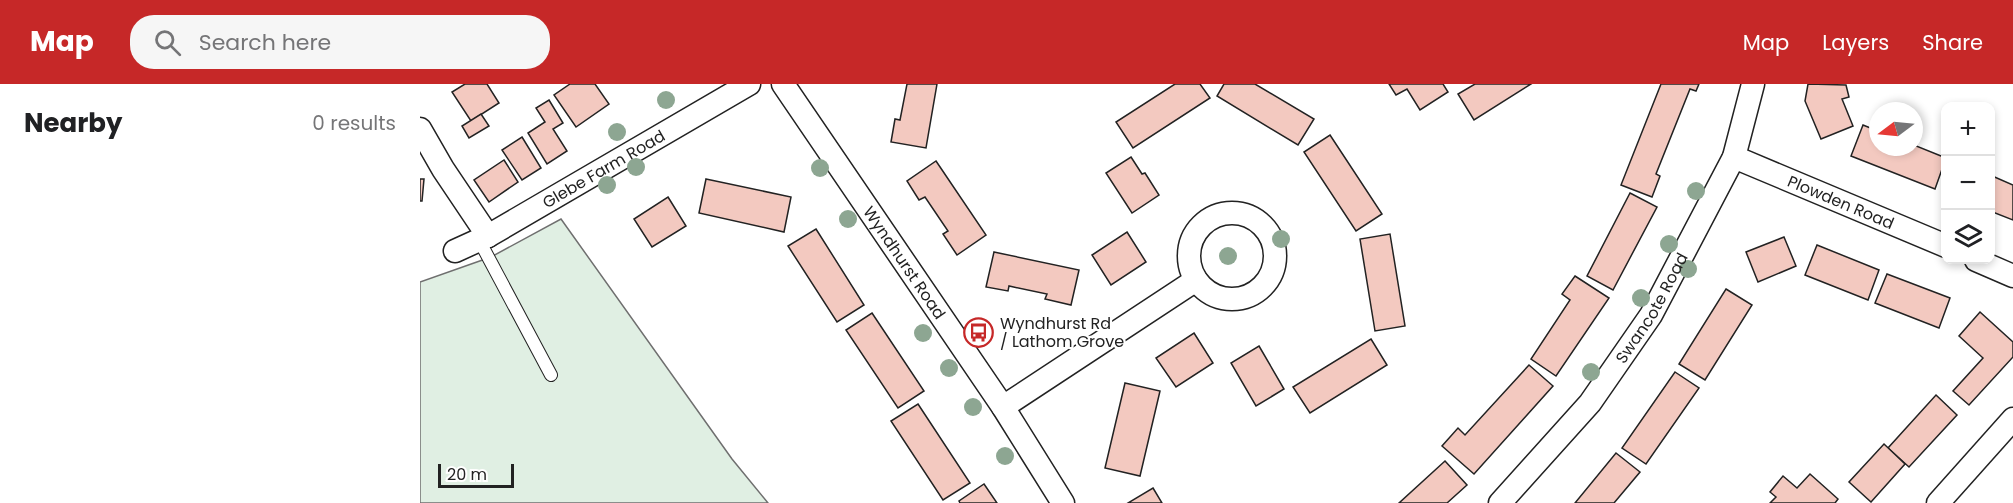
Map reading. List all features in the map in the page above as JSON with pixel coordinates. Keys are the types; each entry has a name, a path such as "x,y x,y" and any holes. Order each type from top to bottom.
{"street":[{"name":"Glebe Farm Road","path":"455,251 483,238 749,84"},
{"name":"Wyndhurst Road","path":"783,84 1003,407 1063,503"},
{"name":"Swancote Road","path":"1500,503 1590,403 1651,315 1734,157 1753,84"},
{"path":"420,129 483,238"},
{"name":"Plowden Road","path":"1734,157 1941,244"},
{"path":"1985,264 2013,276"},
{"path":"1003,407 1196,280"},
{"path":"1938,503 2013,418"}],"lane":[{"path":"483,238 551,375"}],"green space":[{"path":"561,219 732,459 768,503 420,503 420,282 491,257"}],"building":[{"path":"465,84 487,84 499,103 471,121 452,92"},
{"path":"570,84 595,84 609,104 576,127 554,95"},
{"path":"907,84 937,84 926,148 891,142 895,119 900,120"},
{"path":"1175,84 1200,84 1210,98 1133,148 1116,122"},
{"path":"1224,84 1255,84 1314,119 1298,145 1217,96"},
{"path":"1389,84 1443,84 1448,92 1420,110 1407,89 1396,95"},
{"path":"1475,84 1531,84 1474,120 1458,94"},
{"path":"1661,84 1699,84 1696,91 1690,89 1656,174 1660,176 1652,197 1621,185"},
{"path":"1808,84 1846,85 1849,97 1842,99 1853,126 1821,139 1805,101"},
{"path":"549,100 563,123 553,129 567,151 547,164 528,133 545,122 536,108"},
{"path":"481,114 489,126 469,138 462,126"},
{"path":"1863,125 1869,127 1869,156 1923,156 1923,149 1941,156 1941,172 1935,189 1851,156"},
{"path":"1330,135 1382,214 1356,231 1304,152"},
{"path":"522,137 541,168 522,180 502,150"},
{"path":"1131,157 1159,195 1132,213 1106,173"},
{"path":"504,160 518,182 489,202 474,180"},
{"path":"936,161 986,235 957,255 943,234 948,231 925,197 919,200 907,181"},
{"path":"1995,177 2013,185 2013,220 1995,213"},
{"path":"420,179 424,179 422,201 420,201"},
{"path":"706,179 791,197 784,232 699,213"},
{"path":"1630,193 1657,207 1613,290 1587,276"},
{"path":"668,197 686,226 652,247 634,219"},
{"path":"816,229 864,305 837,322 788,246"},
{"path":"1127,232 1146,262 1111,285 1092,255"},
{"path":"1390,234 1405,326 1375,331 1360,239"},
{"path":"1784,237 1796,266 1758,282 1746,252"},
{"path":"1817,245 1879,270 1868,300 1805,275"},
{"path":"994,252 1079,270 1071,305 1045,299 1047,294 1009,286 1008,291 986,287"},
{"path":"1887,274 1950,298 1939,328 1875,303"},
{"path":"1575,276 1609,298 1556,376 1531,359 1570,300 1562,294"},
{"path":"1726,289 1752,305 1705,380 1679,364"},
{"path":"1980,312 2013,342 2013,357 1969,405 1953,391 1983,358 1959,336"},
{"path":"872,313 924,391 898,408 846,330"},
{"path":"1194,333 1213,363 1176,387 1156,358"},
{"path":"1371,339 1387,365 1310,413 1293,387"},
{"path":"1259,346 1284,389 1256,406 1231,363"},
{"path":"1529,365 1553,386 1474,474 1442,446 1458,428 1465,435"},
{"path":"1675,372 1699,388 1646,464 1622,448"},
{"path":"1125,383 1160,391 1140,476 1105,468"},
{"path":"1936,395 1957,415 1909,467 1888,448"},
{"path":"918,404 970,483 943,500 891,421"},
{"path":"1884,444 1905,464 1871,502 1849,482"},
{"path":"1616,453 1640,472 1614,503 1575,503"},
{"path":"1445,461 1467,485 1447,503 1399,503"},
{"path":"1810,474 1838,499 1835,503 1770,503 1776,497 1770,492 1783,476 1797,488"},
{"path":"984,484 997,503 960,503 959,501"},
{"path":"1153,488 1162,503 1128,503"}],"place":[{"name":"Wyndhurst Rd / Lathom Grove","path":"979,332"}]}
